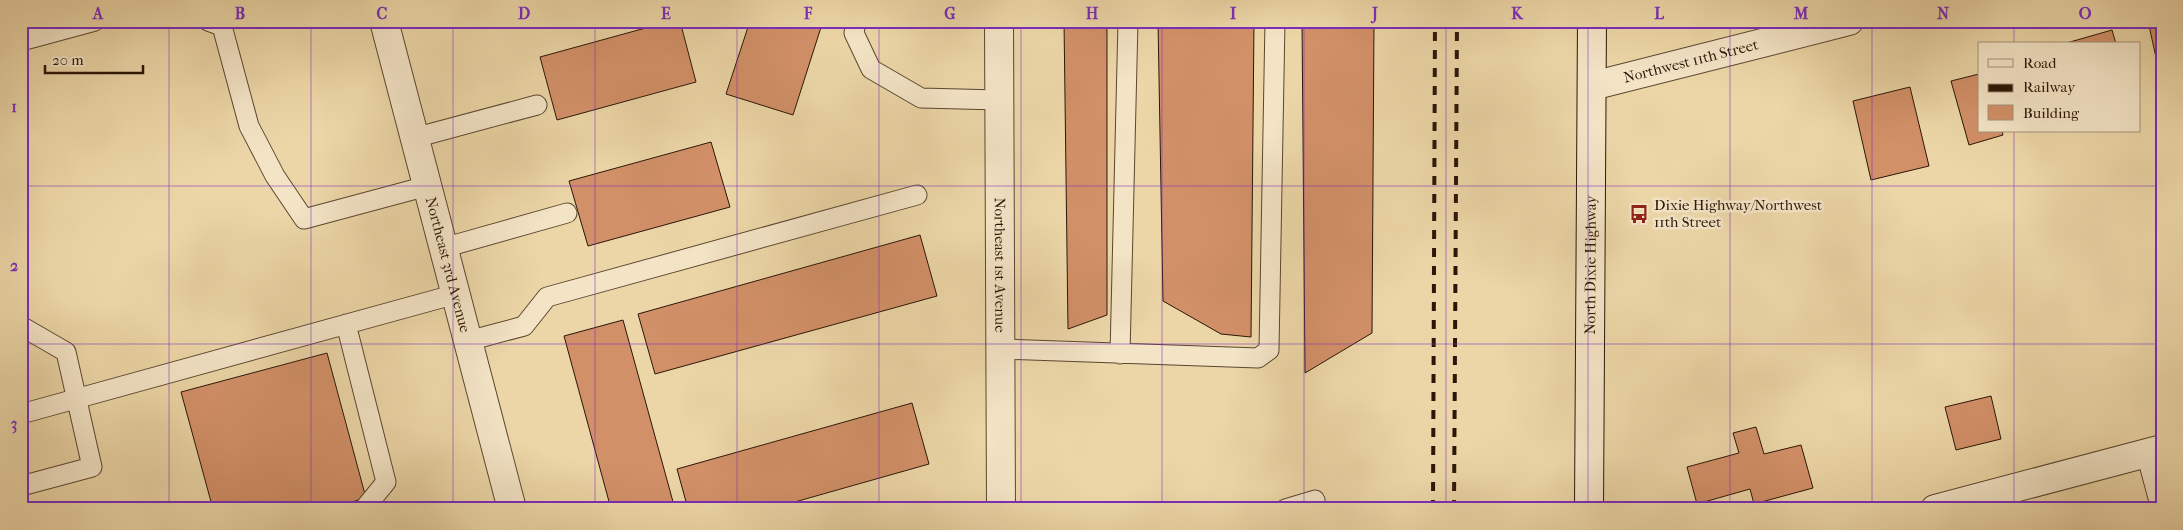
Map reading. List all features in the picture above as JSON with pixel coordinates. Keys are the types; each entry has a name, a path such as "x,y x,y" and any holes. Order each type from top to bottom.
{"street":[{"name":"Northeast 3rd Avenue","path":"384,21 512,509"},
{"name":"Northeast 1st Avenue","path":"999,21 1001,509"},
{"name":"North Dixie Highway","path":"1589,509 1592,21"},
{"name":"Northwest 11th Street","path":"1592,86 1849,21"},
{"path":"1935,509 1978,503 2154,451"}],"lane":[{"path":"21,41 95,21"},
{"path":"208,21 222,26 249,126 275,176 304,219 428,186"},
{"path":"856,21 854,34 871,69 921,98 999,100"},
{"path":"1120,354 1128,21"},
{"path":"1000,349 1258,358 1269,350 1275,21"},
{"path":"414,138 537,105"},
{"path":"468,341 524,326 547,297 917,195"},
{"path":"443,248 567,213"},
{"path":"21,414 456,294"},
{"path":"346,324 386,482 364,509"},
{"path":"21,326 66,352 92,467 21,486"},
{"path":"2154,451 2162,509"},
{"path":"1285,509 1315,500 1315,509"}],"building":[{"path":"671,21 680,21 696,82 557,120 540,57"},
{"path":"750,21 823,21 793,115 726,94"},
{"path":"1064,21 1107,21 1107,315 1068,329"},
{"path":"1158,21 1254,21 1251,337 1221,334 1163,301"},
{"path":"1302,21 1374,21 1372,333 1305,373"},
{"path":"2148,21 2162,21 2162,85"},
{"path":"2112,30 2115,42 2070,42"},
{"path":"1978,74 1978,132 2002,132 2003,135 1969,145 1951,81"},
{"path":"1910,87 1929,166 1871,180 1853,101"},
{"path":"711,142 730,207 588,246 569,181"},
{"path":"920,235 937,296 655,374 638,314"},
{"path":"623,320 675,509 611,509 564,336"},
{"path":"327,353 366,498 326,509 213,509 181,392"},
{"path":"1991,396 2001,439 1956,450 1945,407"},
{"path":"912,403 929,464 770,509 688,509 677,469"},
{"path":"1756,427 1764,454 1801,445 1813,488 1754,504 1750,489 1697,504 1687,467 1739,453 1733,433"}],"railway":[{"path":"1433,509 1435,21"},
{"path":"1454,509 1457,21"}],"place":[{"name":"Dixie Highway/Northwest 11th Street","path":"1639,214"}]}
